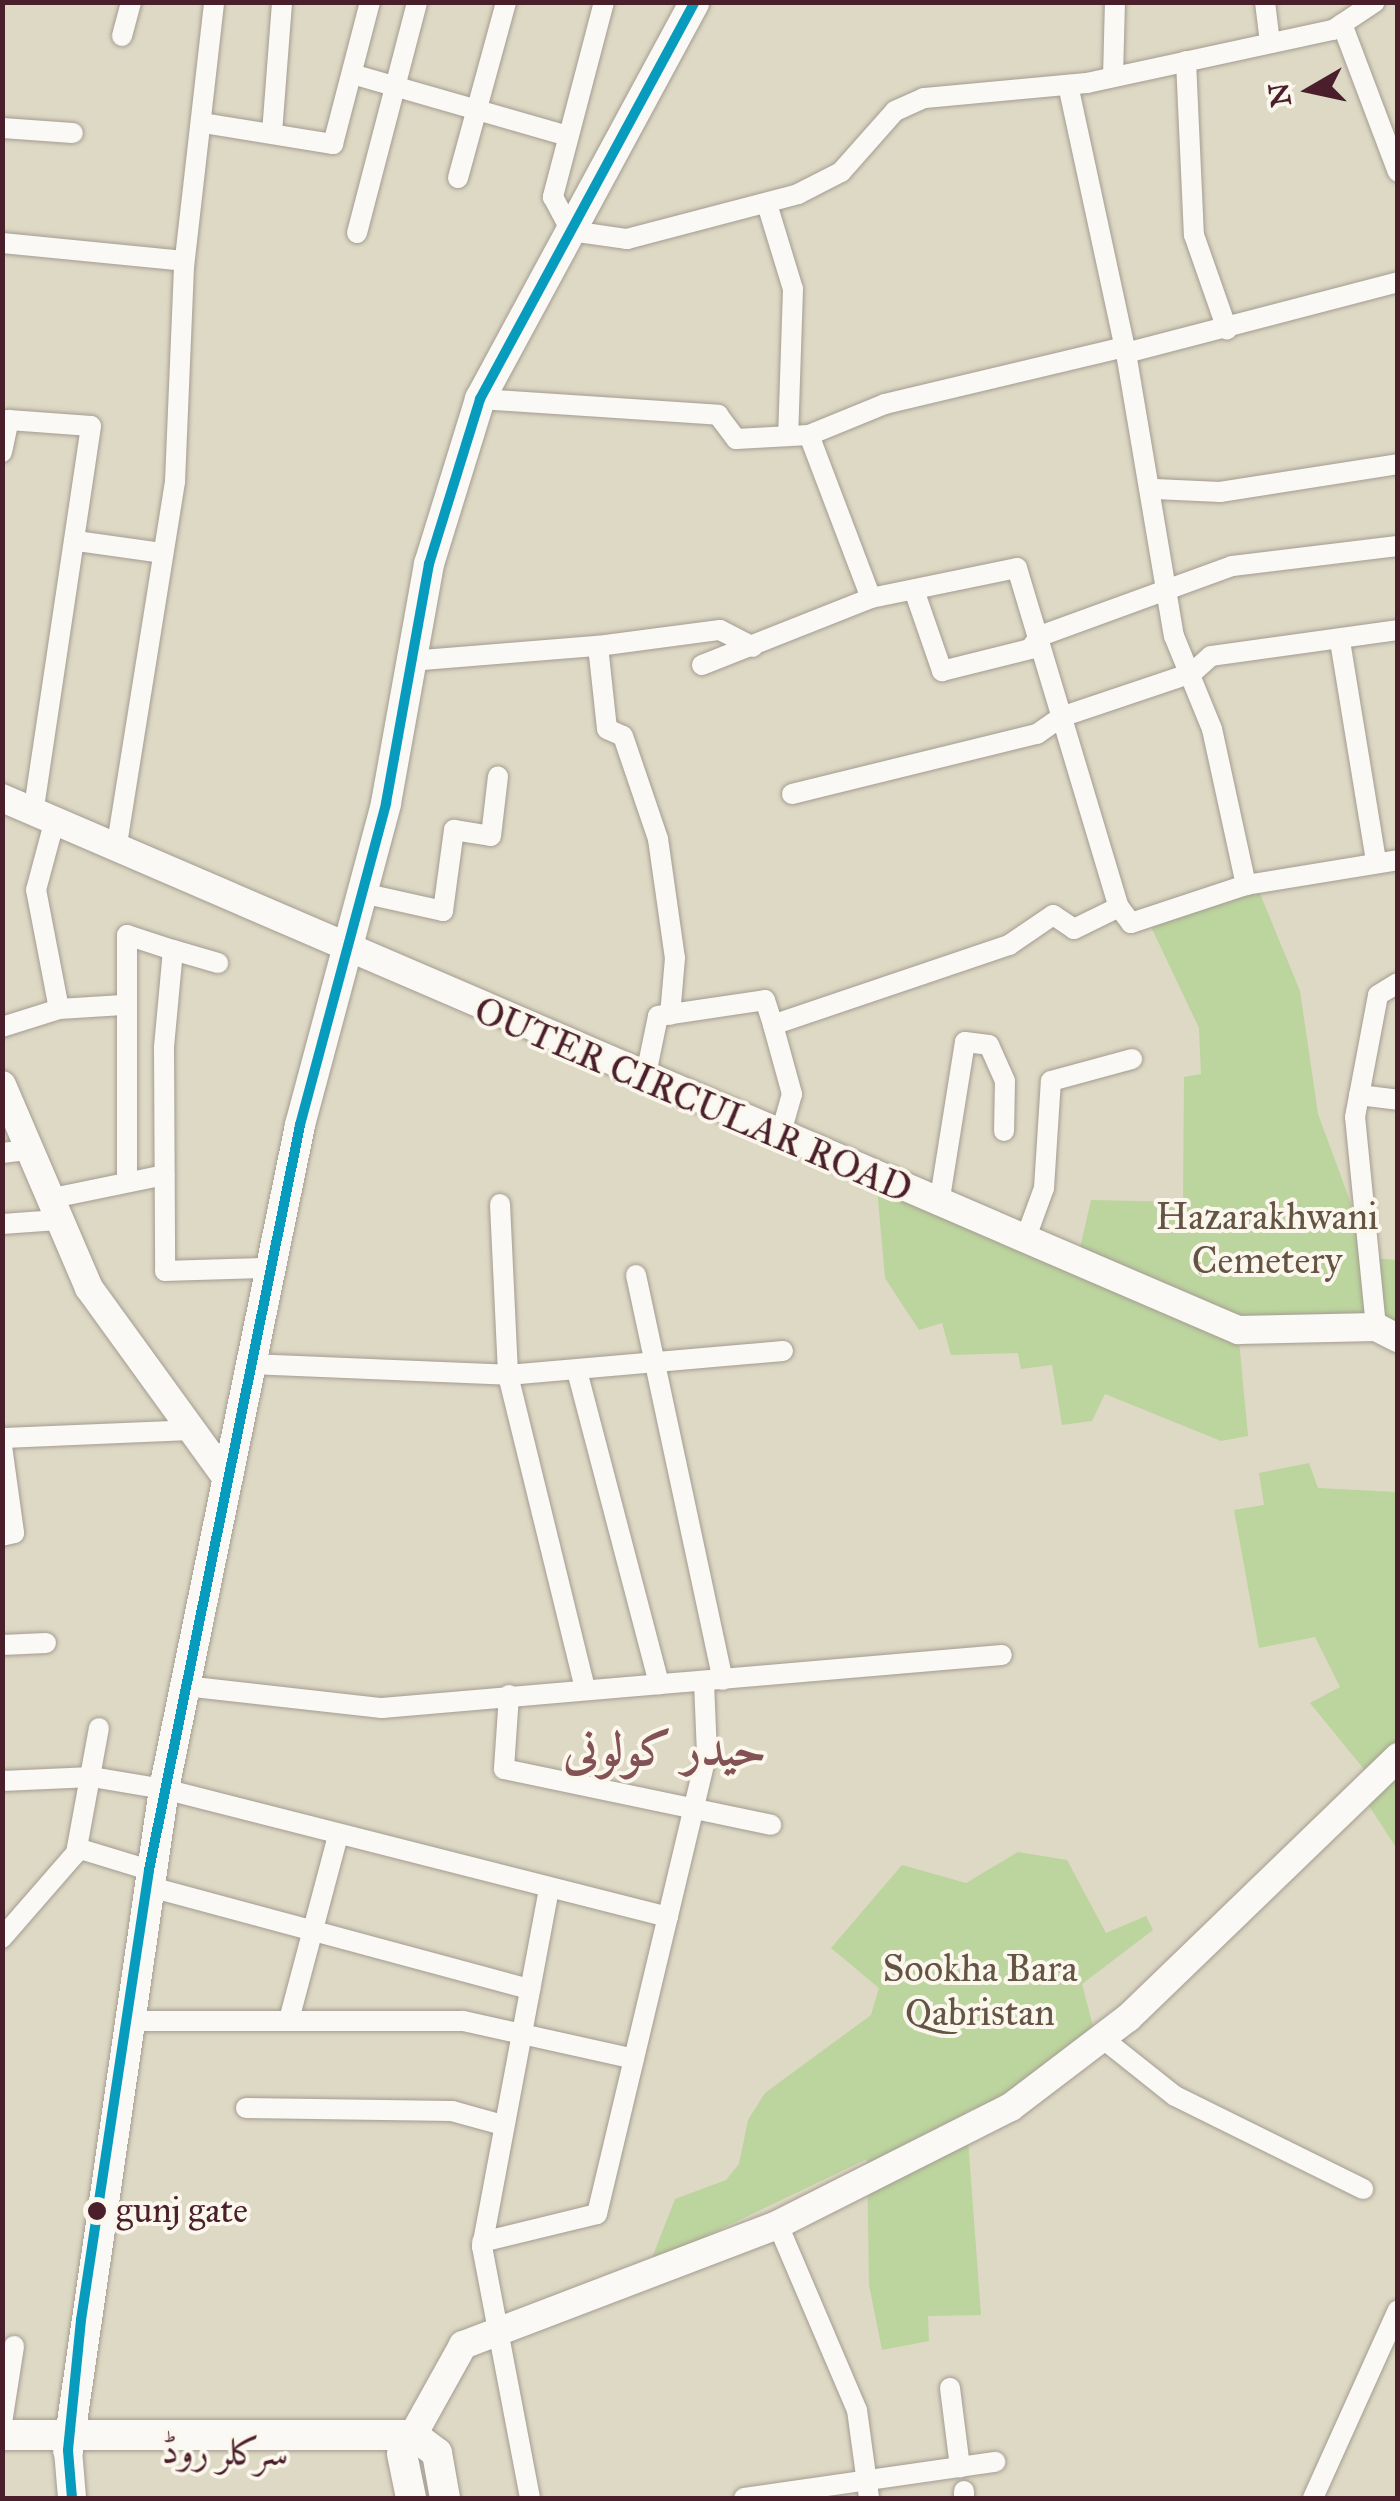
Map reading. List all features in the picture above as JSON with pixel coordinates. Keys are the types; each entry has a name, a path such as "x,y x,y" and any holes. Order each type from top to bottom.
{"main road":[{"path":"68,2442 126,2021 164,1789 270,1268 362,893 429,564 480,400 695,2"},
{"path":"2,2434 68,2442 408,2445 438,2453 445,2498"},
{"path":"2,2449 68,2442"},
{"path":"408,2445 411,2498"}],"street":[{"path":"122,36 131,2"},
{"path":"116,850 175,482 184,261 214,2"},
{"path":"272,133 282,2"},
{"path":"203,123 332,144 370,2"},
{"path":"357,233 417,2"},
{"path":"458,178 506,2"},
{"path":"604,2 553,197 571,231 627,239 680,232 768,204 842,172 895,111 924,98 1068,85 1112,77 1342,24 1375,2"},
{"path":"1112,77 1116,2"},
{"path":"1264,2 1270,41"},
{"path":"1342,24 1398,172"},
{"path":"1186,60 1194,234 1228,329"},
{"path":"352,74 568,136"},
{"path":"1068,85 1156,490 1167,596 1192,673 1246,885"},
{"path":"2,128 72,133"},
{"path":"768,204 793,288 798,435 871,598"},
{"path":"2,243 184,261"},
{"path":"480,400 718,416 736,439 798,435 885,404 1228,329 1398,282"},
{"path":"2,452 8,420 91,426 36,890 59,1010"},
{"path":"1156,490 1220,492 1398,464"},
{"path":"76,540 162,553"},
{"path":"914,590 942,671 1030,649 1040,636 1167,596 1232,566 1293,553 1343,558 1398,546"},
{"path":"702,665 871,598 1017,568 1119,907 1132,923 1246,885 1387,860 1340,641"},
{"path":"410,661 598,646 720,630 753,647"},
{"path":"792,794 1038,734 1061,716 1192,673 1211,656 1398,630"},
{"path":"598,646 608,730 624,736 658,839 675,958 670,1014"},
{"path":"362,893 443,911 454,830 491,836 498,776"},
{"name":"OUTER CIRCULAR ROAD","path":"2,798 346,952 1238,1330 1387,1333"},
{"path":"773,1024 1009,944 1053,915 1074,929 1119,907"},
{"path":"127,1181 123,1005 127,935 218,964"},
{"path":"173,950 165,1270 270,1268"},
{"path":"1387,1333 1359,1095 1378,995 1398,983"},
{"path":"645,1079 658,1016 765,1000 792,1094 780,1136"},
{"path":"2,1027 59,1010 123,1005"},
{"path":"1372,1013 1398,1008"},
{"path":"939,1204 964,1042 989,1045 997,1063 1004,1131"},
{"path":"1025,1240 1044,1188 1051,1080 1132,1060"},
{"path":"2,1085 16,1151 53,1209 89,1288 226,1477"},
{"path":"1359,1095 1398,1100"},
{"path":"2,1224 127,1181 165,1175"},
{"path":"500,1204 508,1375 585,1688"},
{"path":"482,2242 597,2214 706,1754 713,1680 636,1275"},
{"path":"250,1364 508,1375 651,1366 783,1351"},
{"path":"577,1370 658,1684"},
{"path":"2,1438 192,1430"},
{"path":"2,1446 14,1533 2,1536"},
{"path":"2,1645 46,1644"},
{"path":"185,1686 382,1708 1002,1656"},
{"path":"509,1695 504,1769 771,1824"},
{"path":"2,1938 77,1848 99,1728"},
{"path":"408,2445 463,2345 778,2225 1012,2107 1102,2038 1398,1756"},
{"path":"2,1781 92,1777 164,1789 668,1918"},
{"path":"290,2016 338,1836"},
{"path":"77,1848 148,1878 313,1930 530,1989"},
{"path":"530,2498 495,2333 482,2242 549,1889"},
{"path":"126,2021 290,2016 463,2021 634,2059"},
{"path":"1102,2038 1175,2096 1363,2189"},
{"path":"246,2108 452,2111 503,2125"},
{"path":"778,2225 857,2410 868,2490"},
{"path":"1313,2498 1398,2310"},
{"path":"2,2423 14,2346"},
{"path":"950,2388 960,2467"},
{"path":"68,2442 72,2498"},
{"path":"744,2498 868,2490 994,2462"}],"green space":[{"name":"Hazarakhwani Cemetery","path":"1252,874 1300,991 1318,1114 1371,1258 1397,1260 1397,1338 1238,1330 1248,1436 1221,1441 1105,1394 1092,1421 1062,1425 1052,1365 1021,1369 1018,1353 951,1355 942,1323 919,1330 885,1278 876,1177 1077,1261 1091,1200 1183,1202 1184,1077 1201,1074 1199,1028 1144,912"},
{"path":"1309,1463 1318,1488 1397,1492 1397,1849 1360,1792 1372,1779 1310,1703 1340,1687 1315,1637 1259,1648 1234,1510 1264,1505 1259,1473"},
{"name":"Sookha Bara Qabristan","path":"1018,1852 1067,1860 1106,1933 1146,1916 1153,1930 1082,1984 1094,2030 1019,2091 966,2112 981,2315 928,2316 929,2341 882,2350 869,2285 867,2159 650,2263 675,2199 726,2180 739,2164 748,2120 765,2093 871,2015 879,1988 831,1948 902,1865 966,1883"}],"transit line":[{"path":"72,2498 68,2450 81,2320 149,1870 300,1125 386,803 429,564 480,399 695,2"}],"place":[{"name":"gunj gate","path":"97,2211"}],"district":[{"name":"حیدر کولونی","path":"665,1749"}]}
